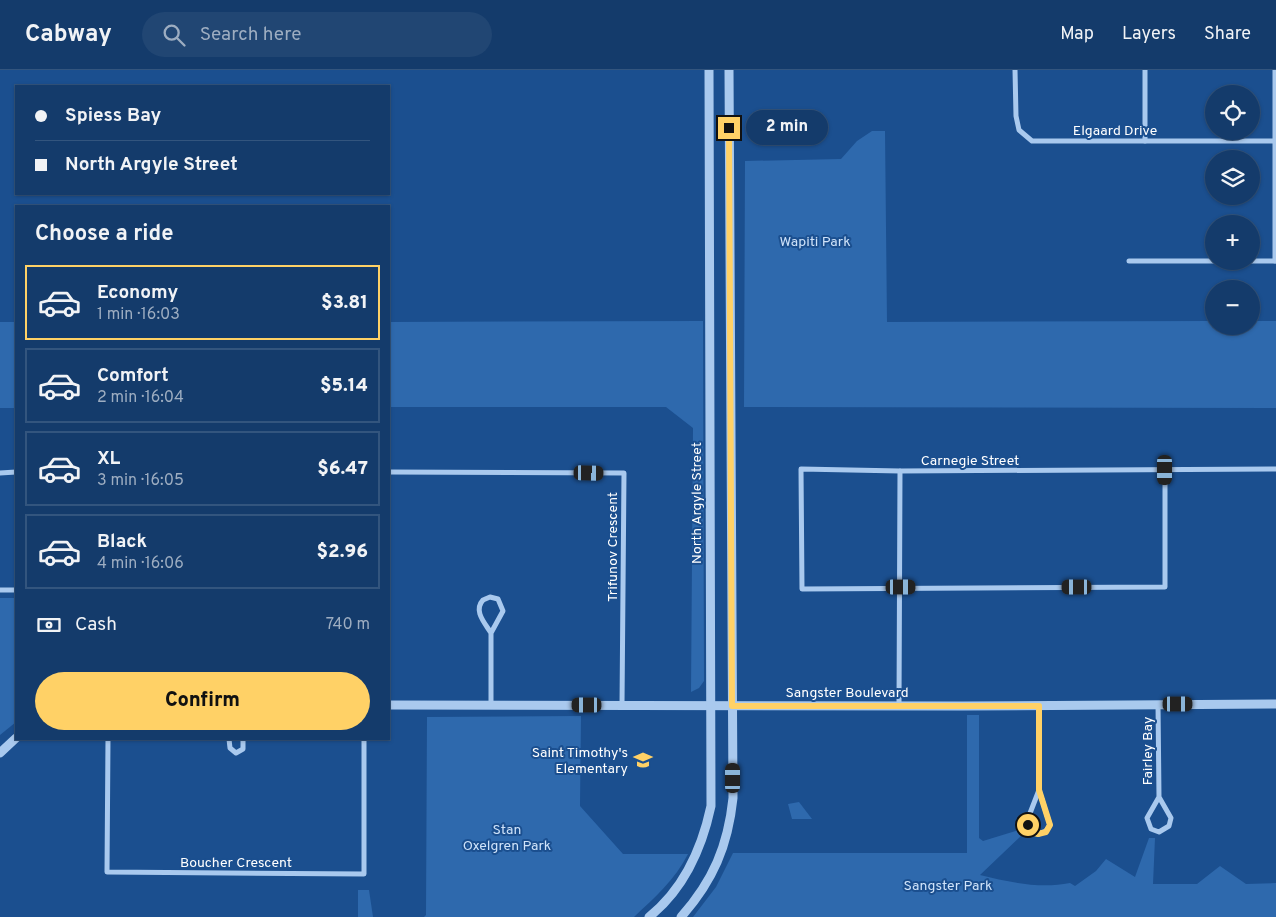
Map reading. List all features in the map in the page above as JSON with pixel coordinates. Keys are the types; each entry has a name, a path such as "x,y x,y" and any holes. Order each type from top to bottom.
{"street":[{"name":"North Argyle Street","path":"652,916 684,876 697,855 711,806 709,70"},
{"path":"681,917 694,901 718,864 730,821 733,798 729,70"},
{"name":"Elgaard Drive","path":"1015,70 1018,130 1032,141 1276,141"},
{"path":"1145,70 1146,141"},
{"path":"1260,261 1276,260 1275,70"},
{"path":"1129,261 1205,261"},
{"name":"Carnegie Street","path":"901,587 802,589 800,469 900,471 1276,469"},
{"path":"901,587 1165,587 1165,470"},
{"path":"899,706 900,471"},
{"path":"0,472 15,472"},
{"name":"Trifunov Crescent","path":"390,472 624,473 622,705"},
{"path":"0,590 15,590"},
{"path":"491,633 480,615 478,607 483,600 490,597 498,600 503,611 491,633 491,705"},
{"name":"Fairley Bay","path":"1158,704 1159,797 1171,818 1169,826 1159,832 1151,829 1147,818 1159,797"},
{"name":"Sangster Boulevard","path":"390,705 1039,706 1276,704"},
{"path":"1039,706 1039,790 1050,825 1046,832 1038,834 1031,832 1028,821 1039,790"},
{"path":"0,753 15,739"},
{"name":"Boucher Crescent","path":"108,740 107,872 364,874 364,740"},
{"path":"229,740 230,748 236,753 243,749 243,740"}],"green space":[{"name":"Wapiti Park","path":"872,131 885,131 887,322 1205,321 1205,335 1260,335 1260,321 1276,321 1276,408 744,407 745,161 841,159 857,141"},
{"path":"703,321 704,681 699,688 691,692 693,428 666,407 390,407 390,322"},
{"path":"0,322 15,322 15,408 0,408"},
{"path":"0,598 15,598 15,723 0,735"},
{"name":"Sangster Park","path":"967,715 979,715 979,838 983,841 1019,830 1022,835 980,875 1024,884 1058,885 1070,883 1075,886 1096,871 1106,859 1135,877 1149,838 1155,838 1153,884 1197,884 1220,866 1246,884 1276,883 1276,917 693,917 716,887 733,853 967,853"},
{"name":"Stan Oxelgren Park","path":"581,716 580,806 623,854 688,854 671,880 634,917 424,917 426,915 427,717"},
{"path":"799,802 812,819 792,819 788,804"},
{"path":"358,890 369,890 373,917 358,917"}],"place":[{"name":"Saint Timothy's Elementary","path":"643,760"}],"route":[{"path":"729,128 732,706 1039,706 1039,790 1050,825 1046,832 1038,834 1031,832 1028,825"}]}
